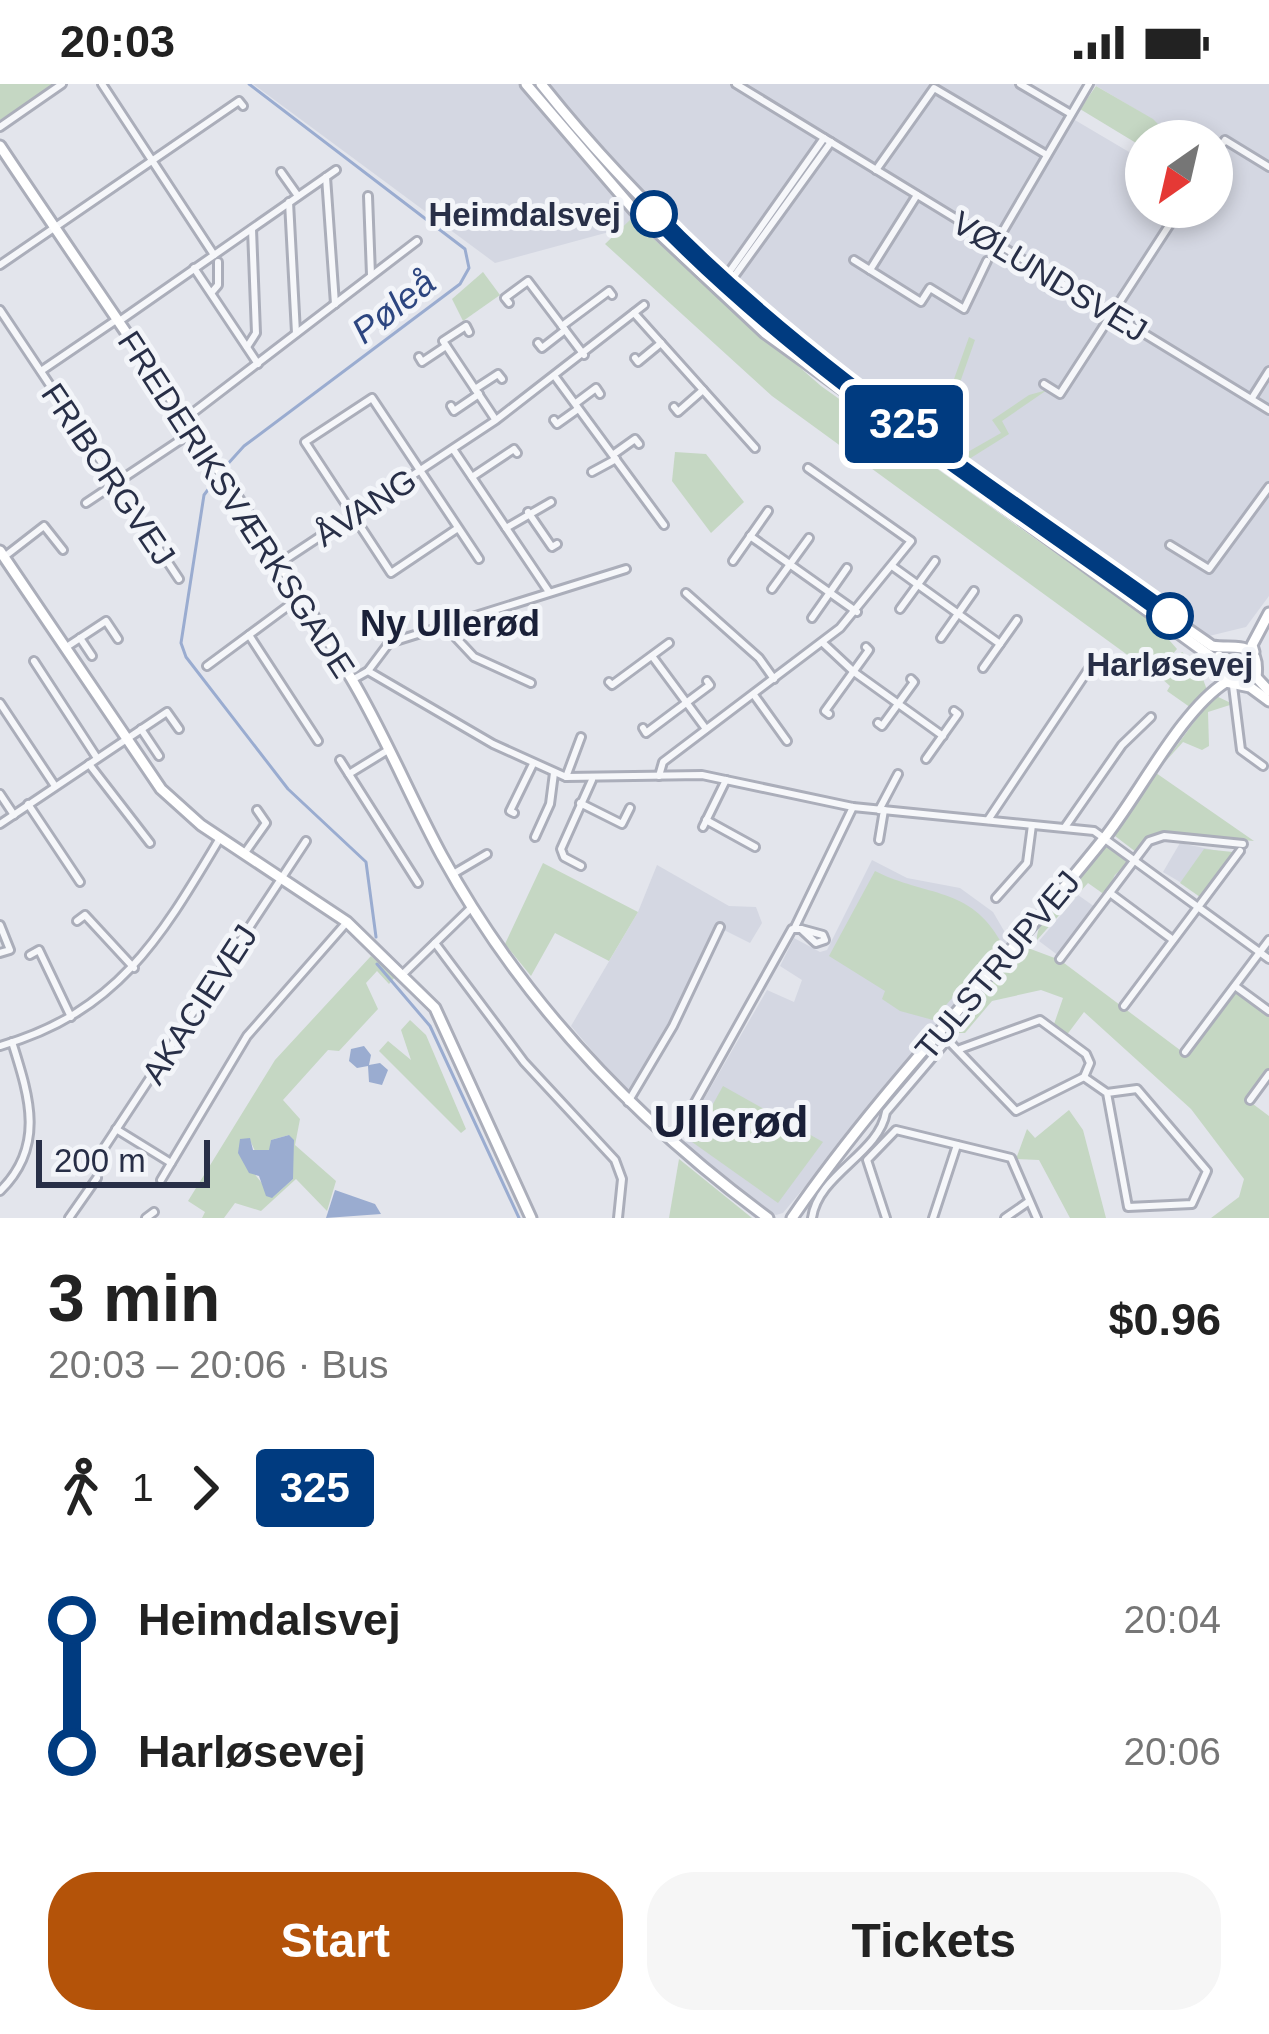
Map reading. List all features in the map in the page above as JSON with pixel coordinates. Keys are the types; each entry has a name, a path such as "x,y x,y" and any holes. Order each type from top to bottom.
{"street":[{"path":"0,127 62,84"},
{"path":"102,84 216,258 218,285 211,293"},
{"path":"526,84 634,210 723,286 850,385 1174,619 1214,647 1245,639 1269,611"},
{"path":"541,84 616,173 723,286 822,379 1217,661 1233,683 1240,750 1263,766"},
{"name":"VØLUNDSVEJ","path":"736,84 1269,410"},
{"path":"1020,84 1072,114"},
{"path":"996,243 1090,84"},
{"path":"876,170 934,88 1047,155"},
{"path":"0,265 239,101 243,106"},
{"path":"723,286 828,140"},
{"path":"1233,145 1269,167"},
{"name":"FREDERIKSVÆRKSGADE","path":"0,146 352,680 472,907 562,1030 628,1102 672,1144 768,1218"},
{"path":"41,371 216,258 335,170"},
{"path":"281,172 298,196"},
{"path":"326,177 335,304"},
{"path":"870,270 917,195"},
{"path":"368,196 370,275"},
{"path":"289,202 296,333"},
{"path":"1044,383 1060,394 1167,228"},
{"path":"247,347 256,333 252,229"},
{"path":"183,421 417,241"},
{"path":"854,260 921,302 930,288 964,309 987,261"},
{"path":"194,268 257,364"},
{"path":"509,303 505,298 529,281 584,355"},
{"path":"538,343 542,348 609,291 612,295"},
{"name":"ÅVANG","path":"277,565 496,420 644,305"},
{"name":"FRIBORGVEJ","path":"0,310 179,579"},
{"path":"634,314 755,448"},
{"path":"470,332 466,326 443,341 496,420"},
{"path":"635,358 638,362 661,343"},
{"path":"418,357 422,362 446,346"},
{"path":"1252,399 1269,371"},
{"path":"452,406 454,410 498,374 502,379"},
{"path":"555,377 664,525"},
{"path":"554,420 557,424 596,388 600,394"},
{"path":"674,407 678,412 703,390"},
{"path":"458,528 391,573 305,442 372,398 479,559"},
{"path":"86,502 191,433"},
{"path":"592,472 635,439 639,444"},
{"name":"ÅVANG","path":"453,449 549,592"},
{"path":"472,477 514,449 517,453"},
{"path":"659,776 663,762 823,643 857,612 910,541 808,468"},
{"path":"1169,545 1209,568 1269,487"},
{"path":"506,528 551,502"},
{"path":"733,561 768,511"},
{"path":"528,512 552,547 556,544"},
{"path":"63,550 44,526 2,554 126,740 177,805 346,922 445,1022 531,1218"},
{"path":"750,536 857,612"},
{"path":"772,589 808,538"},
{"path":"900,609 934,561"},
{"path":"892,566 1000,644"},
{"path":"812,618 847,568"},
{"path":"352,680 368,671 389,643 626,569"},
{"path":"941,638 974,591"},
{"path":"686,593 759,658 774,679"},
{"path":"207,666 299,598"},
{"path":"1269,611 1252,645 1256,677 1269,691"},
{"path":"983,668 1017,620"},
{"path":"64,648 106,621 118,639"},
{"path":"445,626 474,657 531,683"},
{"path":"249,635 318,741"},
{"path":"80,638 92,656"},
{"path":"823,643 854,672 943,736"},
{"path":"1232,643 1256,657"},
{"path":"1217,661 1232,643"},
{"path":"609,682 612,686 669,644"},
{"path":"829,714 825,711 869,650 866,647"},
{"path":"652,656 706,730"},
{"path":"34,661 98,758"},
{"path":"988,820 1092,664"},
{"path":"368,671 533,764 566,777 725,780 853,807 1065,827 1106,837 1269,959"},
{"name":"TULSTRUPVEJ","path":"792,1218 940,1032 1106,837 1198,709 1233,683 1256,677"},
{"path":"878,723 882,726 914,682 911,679"},
{"path":"643,728 646,733 687,703 710,685 707,681"},
{"path":"1233,683 1269,701"},
{"path":"753,695 787,741"},
{"path":"0,703 55,786"},
{"path":"926,759 958,714 954,711"},
{"path":"0,824 167,712 179,730"},
{"path":"1065,827 1122,745 1151,717"},
{"path":"141,729 159,756"},
{"path":"566,777 581,737"},
{"path":"349,774 388,750"},
{"path":"340,760 418,883"},
{"path":"88,764 150,843"},
{"path":"514,813 510,811 533,764"},
{"path":"535,836 550,805 554,773"},
{"path":"879,840 882,810 898,774"},
{"path":"581,866 561,854 592,780"},
{"path":"725,780 705,824 755,848"},
{"path":"0,794 14,814"},
{"path":"580,803 622,824 630,808"},
{"path":"28,804 80,882"},
{"path":"672,1144 798,928 853,807"},
{"path":"244,854 266,823 257,810"},
{"path":"996,898 1027,863 1032,825"},
{"path":"1060,959 1149,841 1164,836 1241,847 1124,1006"},
{"path":"0,1046 71,1017 134,968 170,924 220,838"},
{"name":"AKACIEVEJ","path":"104,1148 306,841"},
{"path":"453,874 487,854"},
{"path":"1109,893 1173,940"},
{"path":"402,976 472,907"},
{"path":"77,921 85,915 134,968"},
{"path":"161,1180 248,1036 346,922"},
{"path":"0,925 10,950 0,953"},
{"path":"628,1102 673,1026 720,927"},
{"path":"1185,1052 1269,940"},
{"path":"435,943 524,1062 615,1160 622,1178 618,1218"},
{"path":"30,955 39,950 71,1017"},
{"path":"1235,986 1269,1011"},
{"path":"940,1032 1016,1112 1084,1077 1089,1057 1040,1020 959,1049"},
{"path":"0,1191 19,1168 32,1130 30,1102 13,1042"},
{"path":"812,1218 848,1159 872,1138 943,1045"},
{"path":"1250,1100 1269,1074"},
{"path":"1084,1077 1107,1093 1137,1089 1207,1172 1192,1204 1128,1207 1107,1093"},
{"path":"116,1129 171,1163"},
{"path":"886,1218 867,1164 879,1144 896,1130 1014,1161 1037,1218"},
{"path":"872,1138 879,1144"},
{"path":"933,1218 957,1145"},
{"path":"69,1218 97,1178"},
{"path":"1005,1218 1028,1202"}],"shaded area":[{"path":"253,84 1014,84 1125,150 1125,228 1233,228 1233,120 1153,120 1093,84 1269,84 1269,596 1246,627 1209,636 807,339 668,216 495,263"},
{"path":"1180,843 1233,854 1202,895 1163,872"},
{"path":"872,860 907,878 960,888 993,912 1010,941 783,1213 776,1215 684,1146 695,1127 693,1118 767,990 794,1002 802,980 780,966 794,938 820,952 827,950"},
{"path":"657,865 729,906 756,907 762,923 750,943 724,930 633,1099 571,1026 638,912"},
{"path":"1078,895 1095,907 1059,956 1039,941"}],"green space":[{"path":"0,84 55,84 0,120"},
{"path":"1096,86 1154,120 1125,120 1125,136 1080,109"},
{"path":"631,219 821,386 1155,624 1177,649 1155,675 772,396 605,244"},
{"path":"483,272 500,295 463,321 452,299"},
{"path":"969,337 975,340 940,439 966,453 1001,433 992,420 1029,395 1047,390 1002,421 1009,434 966,461 933,438"},
{"path":"675,452 706,454 744,502 711,533 672,481"},
{"path":"1237,648 1249,653 1254,665 1249,677 1237,682 1225,677 1220,665 1225,653"},
{"path":"1182,652 1197,663 1207,690 1194,710 1167,691 1170,686 1161,678"},
{"path":"1214,695 1233,704 1208,712 1209,746 1202,750 1183,742 1164,763"},
{"path":"1156,773 1254,841 1160,833 1136,852 1115,836"},
{"path":"1106,846 1128,863 1105,895 1088,883 1037,940 1053,905"},
{"path":"1204,849 1233,852 1200,897 1180,883"},
{"path":"543,863 638,912 609,961 555,933 531,976 505,944"},
{"path":"875,871 961,902 989,924 1001,942 933,1020 900,1011 882,999 885,991 829,956"},
{"path":"1020,945 1060,960 1184,1053 1235,986 1269,1011 1269,1074 1249,1101 1269,1116 1269,1218 1211,1218 1239,1197 1244,1179 1191,1109 1084,1012 1066,1036 1053,1027 1063,998 1041,990 992,1001 965,1033 955,1033 953,1028"},
{"path":"371,956 395,977 389,984 377,971 366,983 378,1009 339,1051 328,1050 283,1100 300,1119 295,1145 336,1181 327,1211 296,1179 261,1211 235,1203 224,1218 202,1218 205,1212 188,1201 275,1060","holes":["289,1135 293,1179 273,1197 241,1157 249,1138 255,1151 270,1150 271,1140"]},
{"path":"410,1020 426,1035 466,1129 461,1133 379,1051 388,1041 411,1060 401,1030"},
{"path":"723,1086 823,1142 778,1203 692,1142"},
{"path":"1069,1110 1083,1130 1106,1218 1070,1218 1039,1160 1016,1159 1027,1129 1035,1138"},
{"path":"679,1159 752,1218 669,1218"}],"water":[{"path":"364,1046 371,1055 369,1065 380,1063 388,1070 382,1085 369,1082 368,1066 357,1068 349,1061 351,1049"},
{"path":"289,1135 294,1140 293,1179 272,1198 238,1153 240,1139 250,1138 253,1150 269,1150 271,1140"},
{"path":"335,1190 375,1204 381,1214 326,1218"}],"waterway":[{"name":"Pøleå","path":"225,467 244,446 460,284 469,268 465,249 249,84"},
{"name":"Pøleå","path":"210,487 204,495 181,643 186,657 288,789 366,862 376,937"},
{"name":"Pøleå","path":"377,964 430,1026 519,1218"}],"bus line":[{"name":"325","path":"654,214 787,336 1170,616"}],"place":[{"name":"Heimdalsvej","path":"654,214"},
{"name":"Harløsevej","path":"1170,616"}],"district":[{"name":"Ny Ullerød","path":"450,623"},
{"name":"Ullerød","path":"731,1121"}]}
